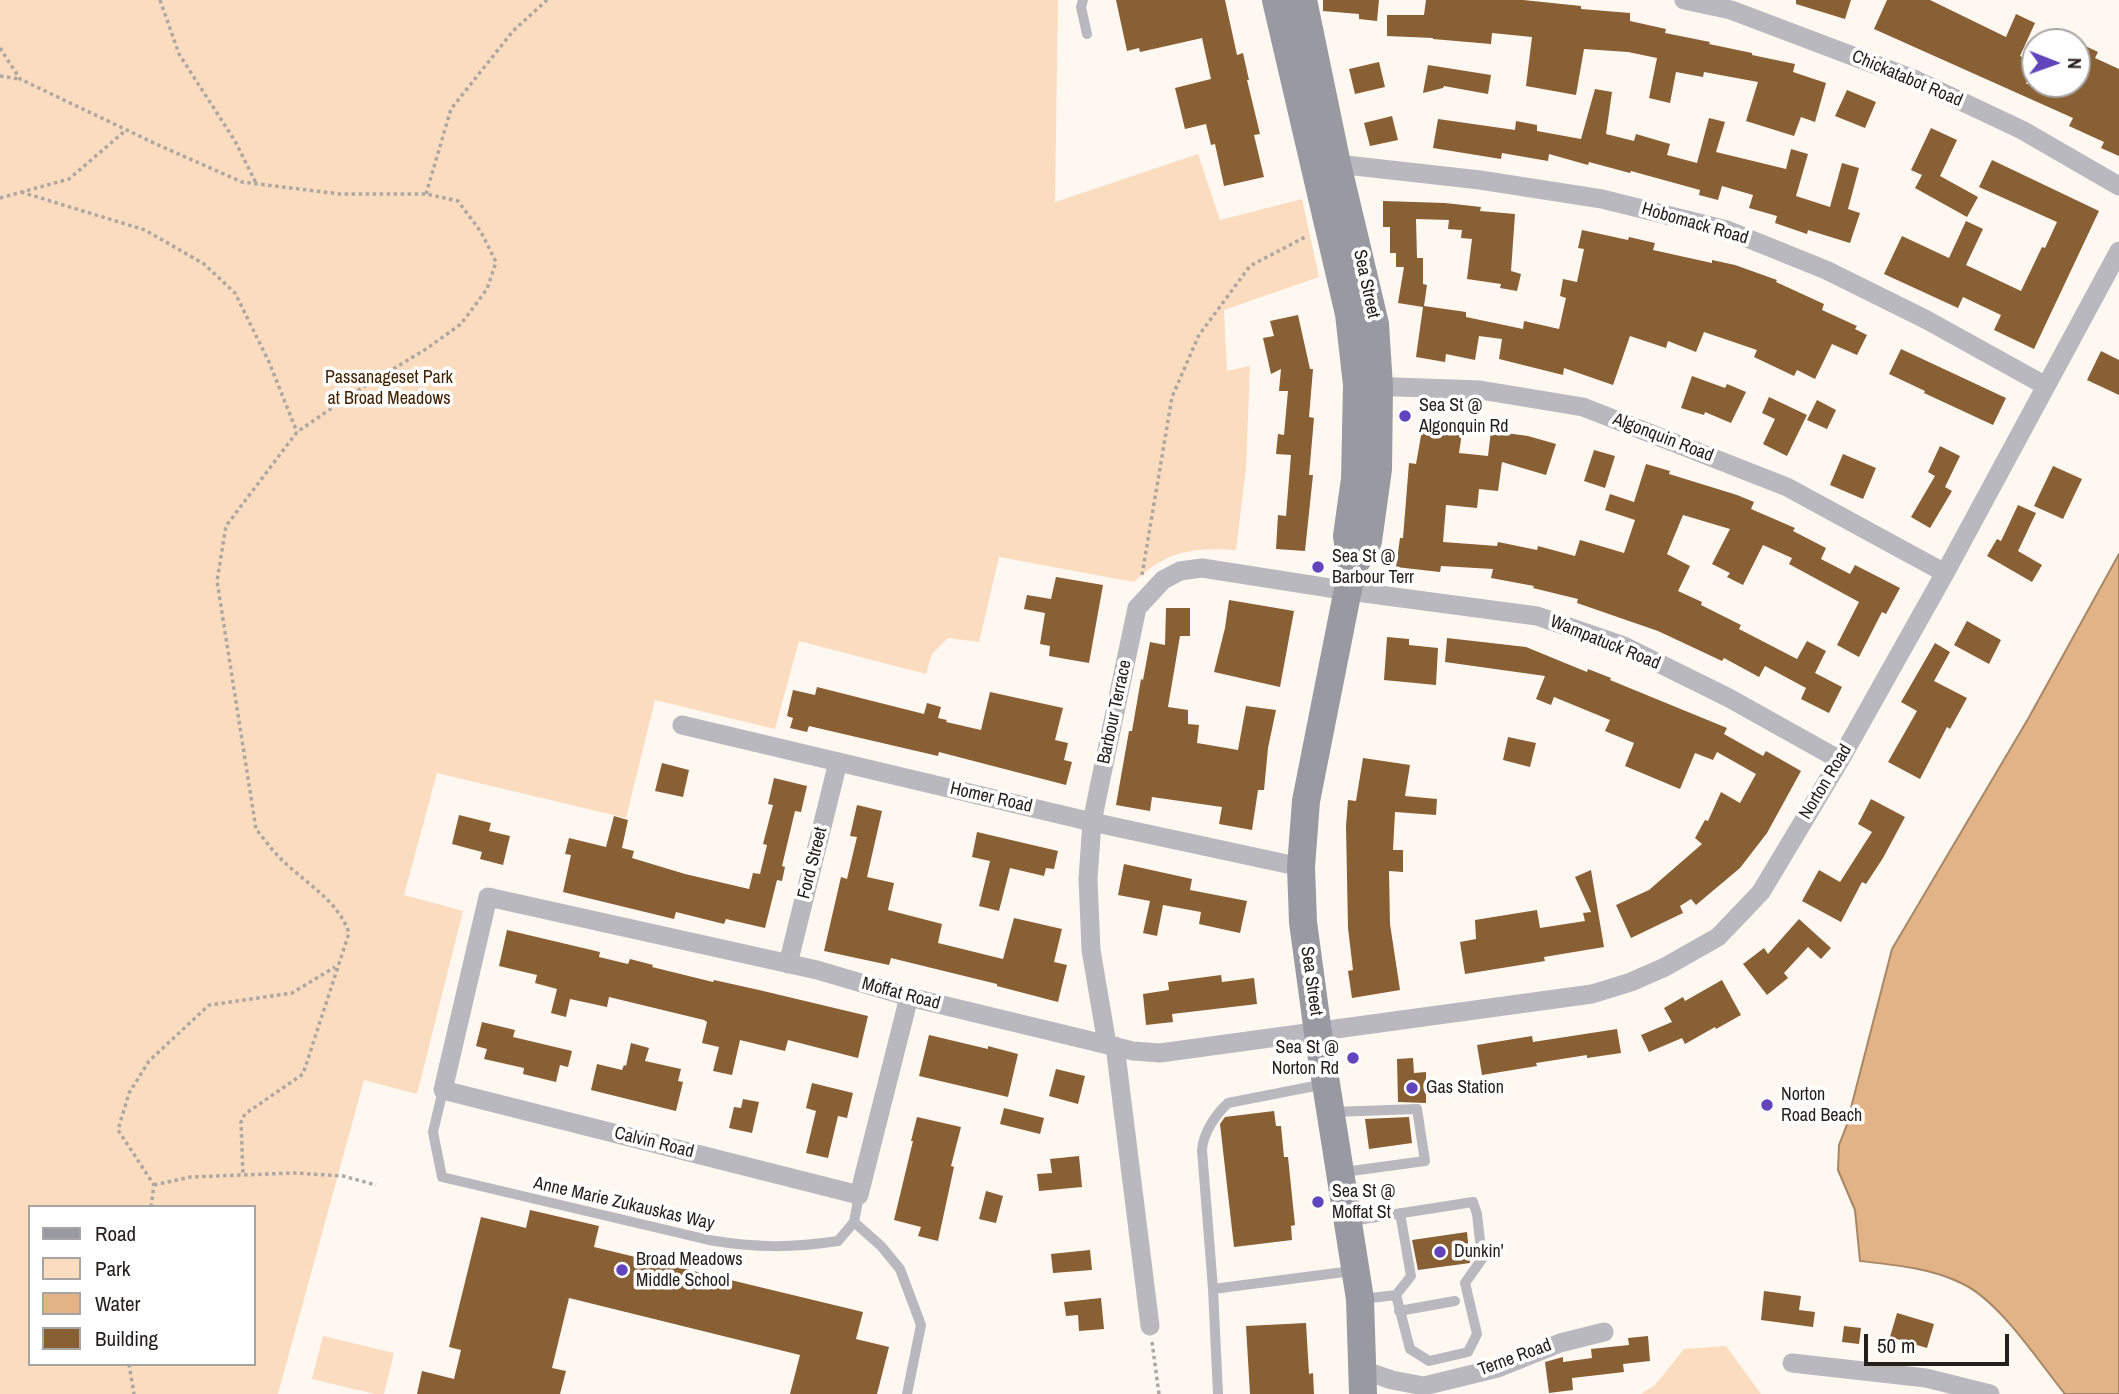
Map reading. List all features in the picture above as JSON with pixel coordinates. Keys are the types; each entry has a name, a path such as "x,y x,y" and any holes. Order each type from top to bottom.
{"main road":[{"name":"Sea Street","path":"1276,0 1375,324 1368,386"},
{"name":"Sea Street","path":"1303,0 1326,167 1327,225 1368,386 1378,469 1368,541 1351,580 1306,801 1301,867 1303,922 1360,1299 1367,1386"}],"street":[{"name":"Chickatabot Road","path":"1684,0 1733,5 1916,80 2022,130 2119,186"},
{"name":"Hobomack Road","path":"1326,167 1480,180 1602,199 1727,230 1826,270 1925,319 2046,386"},
{"name":"Norton Road","path":"1318,1032 1592,994 1631,982 1665,967 1718,937 1761,892 1840,760 1945,573 2119,251"},
{"name":"Algonquin Road","path":"1368,386 1480,390 1583,407 1787,486 1945,573"},
{"path":"1137,608 1163,580 1180,572 1202,568 1351,580"},
{"name":"Wampatuck Road","path":"1351,580 1447,603 1537,616 1623,646 1729,698 1840,760"},
{"name":"Barbour Terrace","path":"1137,608 1092,822 1088,878 1091,950 1111,1045 1150,1326"},
{"name":"Homer Road","path":"682,724 1092,822 1301,867"},
{"name":"Ford Street","path":"788,964 838,762"},
{"name":"Moffat Road","path":"443,1090 488,897 788,964 909,998 1133,1051 1160,1053 1318,1032"},
{"path":"859,1195 909,998"},
{"name":"Calvin Road","path":"443,1090 859,1195"},
{"name":"Terne Road","path":"1367,1386 1392,1380 1424,1385 1498,1368 1560,1343 1595,1334"},
{"path":"1792,1363 1926,1378 1990,1394"}],"lane":[{"path":"1083,0 1081,7 1087,34"},
{"path":"1218,1394 1202,1144 1220,1110 1228,1103 1326,1084"},
{"name":"Anne Marie Zukauskas Way","path":"443,1090 433,1132 442,1177 709,1241 747,1246 778,1247 838,1241 854,1222"},
{"path":"1330,1112 1417,1109 1425,1161 1340,1173"},
{"path":"859,1195 854,1222 881,1246 900,1269 921,1325 907,1394"},
{"path":"1347,1222 1400,1213 1473,1202 1482,1259 1465,1283 1477,1334 1468,1352 1429,1361 1410,1349 1396,1295 1410,1276 1400,1213"},
{"path":"1213,1289 1356,1271"},
{"path":"1360,1299 1396,1295"},
{"path":"1399,1311 1455,1301"}],"path":[{"path":"160,0 179,54 235,141 257,185"},
{"path":"426,194 451,109 513,31 547,0"},
{"path":"0,48 20,79"},
{"path":"0,76 20,79 242,182 340,194 426,194 458,201 481,232 496,262 486,289 461,324 297,432 226,526 217,582 256,829 282,859 315,887 345,921 349,933 303,1074 245,1114 241,1122 243,1175"},
{"path":"0,198 69,179 126,130"},
{"path":"21,192 145,230 204,264 235,293 269,362 297,432"},
{"path":"1137,608 1171,397 1199,335 1250,267 1327,225"},
{"path":"151,1205 155,1185 118,1130 129,1093 149,1061 209,1005 292,993 337,966"},
{"path":"155,1185 190,1177 294,1173 343,1176 376,1185"},
{"path":"1150,1326 1159,1394"},
{"path":"129,1366 134,1394"}],"green space":[{"name":"Passanageset Park at Broad Meadows","path":"0,0 1058,0 1055,202 1198,154 1220,220 1302,199 1319,277 1224,310 1227,371 1250,366 1246,468 1236,550 1206,549 1181,553 1157,564 1134,582 999,557 979,642 948,638 932,654 926,674 799,641 775,729 655,700 626,818 437,773 404,895 463,911 417,1094 364,1080 278,1394 0,1394"},
{"path":"323,1336 394,1353 384,1394 312,1379"},
{"path":"1726,1346 1761,1394 1641,1394 1655,1385 1684,1349"}],"water":[{"path":"2119,554 2119,1394 2065,1394 2017,1332 1975,1291 1949,1278 1925,1271 1860,1261 1855,1210 1838,1170 1839,1145 1892,949 2028,719"}],"building":[{"path":"1116,0 1225,0 1237,55 1243,53 1249,80 1260,134 1254,135 1264,177 1224,186 1215,144 1211,145 1206,124 1185,129 1175,88 1211,79 1202,38 1140,52 1139,48 1127,51"},
{"path":"1323,0 1379,0 1377,21 1359,19 1359,14 1323,11"},
{"path":"1426,0 1523,0 1630,13 1630,21 1666,29 1665,33 1795,64 1793,72 1826,83 1815,122 1801,117 1794,136 1746,121 1758,82 1704,72 1703,77 1676,72 1670,103 1649,98 1657,58 1628,52 1584,49 1576,95 1526,86 1532,37 1492,33 1491,44 1387,36 1387,15 1424,15"},
{"path":"1796,0 1851,0 1845,19 1796,4"},
{"path":"1887,0 1930,0 2006,37 2016,14 2035,23 2033,28 2021,28 2021,95 1874,29"},
{"path":"2091,49 2098,52 2095,58 2119,69 2119,156 2101,148 2104,142 2069,126 2073,118 2028,98 2091,98"},
{"path":"1379,62 1385,87 1355,94 1349,69"},
{"path":"1428,65 1491,75 1488,94 1444,86 1423,93"},
{"path":"1595,89 1612,92 1606,134 1634,141 1636,134 1670,144 1667,155 1697,163 1709,118 1725,122 1716,152 1786,169 1791,149 1808,154 1796,196 1830,207 1842,163 1859,168 1848,209 1860,213 1850,243 1808,230 1807,234 1775,223 1777,216 1749,208 1753,195 1722,186 1718,200 1699,195 1700,190 1631,171 1630,173 1589,162 1588,165 1549,154 1548,161 1502,153 1501,159 1433,148 1438,119 1515,130 1516,121 1537,125 1537,131 1581,139"},
{"path":"1847,90 1876,102 1865,128 1835,116"},
{"path":"1392,116 1398,140 1370,146 1364,123"},
{"path":"1931,128 1957,140 1940,176 1978,197 1967,217 1915,188 1922,175 1911,170"},
{"path":"1992,160 2099,211 2034,349 1994,330 2001,315 1963,297 1958,308 1884,274 1902,236 1949,258 1966,221 1983,229 1966,265 2021,291 2057,222 1979,187"},
{"path":"1383,201 1445,203 1481,207 1480,211 1515,214 1511,271 1521,274 1517,291 1500,288 1501,284 1467,279 1472,239 1461,238 1462,230 1448,229 1449,220 1416,219 1417,258 1423,258 1423,284 1427,285 1424,306 1466,312 1466,317 1523,329 1524,321 1559,329 1566,298 1560,296 1563,279 1577,282 1584,249 1578,248 1582,230 1655,243 1653,250 1712,263 1712,260 1735,265 1777,280 1776,282 1824,304 1822,310 1857,326 1855,329 1867,335 1857,355 1832,344 1815,379 1797,370 1794,376 1754,357 1757,350 1704,332 1696,352 1668,341 1666,348 1630,336 1613,385 1564,368 1563,375 1499,359 1502,339 1479,336 1475,360 1446,354 1445,362 1416,357 1423,307 1398,303 1404,267 1396,267 1396,253 1390,253 1390,227 1383,227"},
{"path":"1298,315 1310,369 1313,369 1309,417 1314,418 1309,475 1313,475 1305,551 1276,549 1278,515 1286,516 1291,455 1276,454 1278,434 1284,435 1288,391 1279,391 1281,369 1271,374 1263,338 1274,336 1270,321"},
{"path":"1901,349 2006,398 1993,425 1889,374"},
{"path":"2101,351 2119,360 2119,395 2087,380"},
{"path":"1692,376 1725,388 1727,384 1746,392 1731,423 1705,412 1704,415 1681,408"},
{"path":"1769,397 1807,415 1787,456 1763,444 1775,419 1762,413"},
{"path":"1817,400 1836,410 1827,429 1807,420"},
{"path":"1424,419 1463,426 1459,453 1488,456 1491,431 1528,436 1556,444 1546,475 1502,462 1498,491 1479,489 1477,508 1446,505 1443,542 1497,546 1498,542 1537,550 1538,546 1575,556 1580,540 1624,553 1635,520 1605,510 1610,494 1634,502 1646,464 1754,502 1751,509 1795,528 1793,531 1826,548 1821,559 1850,574 1855,565 1900,588 1886,614 1882,612 1859,657 1837,645 1859,602 1789,564 1792,558 1763,545 1743,585 1727,577 1730,573 1712,564 1730,529 1683,515 1667,554 1690,566 1678,591 1741,625 1739,629 1797,659 1807,641 1826,651 1815,673 1842,687 1829,713 1801,699 1806,688 1765,666 1759,677 1724,658 1722,661 1658,631 1577,603 1578,599 1533,588 1534,586 1491,578 1493,569 1441,566 1440,572 1396,567 1400,538 1403,538 1409,463 1416,464"},
{"path":"1940,446 1960,456 1945,487 1952,491 1930,528 1911,517 1935,476 1928,472"},
{"path":"1594,450 1615,456 1605,488 1584,481"},
{"path":"1843,454 1876,468 1863,499 1830,485"},
{"path":"2053,466 2082,479 2063,519 2034,506"},
{"path":"2018,505 2036,513 2018,551 2042,565 2032,582 1987,556 1997,539 2001,541"},
{"path":"1056,577 1103,585 1089,663 1049,656 1050,646 1040,644 1045,613 1024,609 1027,595 1051,599"},
{"path":"1229,600 1294,611 1280,687 1214,672"},
{"path":"1166,608 1190,608 1190,636 1180,636 1168,707 1188,710 1188,724 1199,725 1197,743 1238,750 1246,706 1276,710 1268,748 1264,790 1258,790 1252,830 1219,824 1222,807 1152,797 1150,811 1116,805 1129,731 1132,731 1150,642 1165,645"},
{"path":"1967,621 2001,640 1989,664 1954,645"},
{"path":"1387,637 1409,639 1409,645 1438,648 1436,685 1384,680"},
{"path":"1447,638 1526,647 1587,672 1588,669 1727,728 1724,734 1763,756 1766,751 1801,771 1767,833 1740,868 1696,905 1691,899 1680,906 1683,913 1631,938 1616,905 1649,890 1702,844 1695,838 1705,820 1708,821 1721,792 1740,803 1756,774 1717,752 1713,760 1695,753 1680,789 1625,766 1634,743 1605,731 1610,720 1554,697 1551,705 1536,699 1545,676 1445,662"},
{"path":"1935,643 1950,652 1934,681 1967,698 1950,729 1947,727 1920,779 1888,762 1917,711 1901,702"},
{"path":"817,687 924,714 927,703 941,707 938,718 947,720 946,722 981,730 990,692 1063,708 1055,740 1068,743 1064,760 1072,762 1066,785 939,752 938,756 809,726 807,732 790,728 793,718 787,716 793,690 815,695"},
{"path":"1508,737 1536,743 1530,767 1503,760"},
{"path":"1363,758 1410,765 1405,796 1437,799 1436,815 1395,812 1393,850 1403,850 1403,872 1389,871 1390,924 1400,990 1352,998 1348,971 1353,970 1348,928 1346,826 1348,800 1356,801"},
{"path":"662,763 689,770 683,797 655,791"},
{"path":"774,778 807,786 801,812 795,811 782,866 785,867 782,881 777,880 765,928 726,919 724,924 676,912 674,919 563,892 571,855 565,854 569,838 606,847 614,816 628,820 622,848 634,851 632,858 749,889 753,873 760,874 767,845 763,844 773,805 768,804"},
{"path":"1871,799 1905,817 1866,884 1862,882 1841,922 1802,901 1819,870 1840,882 1872,832 1858,824"},
{"path":"857,805 882,811 867,877 894,883 888,910 942,924 938,943 1003,959 1014,918 1062,929 1054,962 1067,965 1058,1002 891,958 889,965 824,951 841,877 847,879 857,837 850,836"},
{"path":"459,815 491,823 489,831 510,836 503,865 480,859 482,852 452,844"},
{"path":"977,832 1058,851 1054,869 1046,868 1044,876 1010,868 999,911 979,906 990,861 972,857"},
{"path":"1124,864 1192,879 1190,890 1247,901 1240,933 1199,924 1201,912 1163,905 1157,936 1143,933 1150,901 1118,895"},
{"path":"1591,870 1604,947 1544,957 1545,961 1465,974 1460,942 1476,939 1475,920 1537,910 1540,928 1585,921 1583,913 1591,912 1575,877"},
{"path":"1799,919 1831,948 1821,959 1808,947 1784,973 1788,978 1767,995 1743,964 1764,948 1768,954"},
{"path":"507,930 600,952 599,957 628,964 630,959 713,982 714,980 868,1016 858,1058 788,1040 785,1051 740,1040 732,1075 713,1071 719,1047 702,1043 707,1022 704,1020 609,997 607,1007 570,999 566,1017 551,1013 557,989 535,983 537,975 499,966"},
{"path":"1221,975 1222,982 1254,978 1257,1004 1172,1014 1173,1022 1146,1025 1143,994 1169,990 1168,982"},
{"path":"1722,980 1741,1015 1685,1044 1682,1038 1649,1052 1641,1035 1672,1022 1664,1008 1683,997 1685,1001"},
{"path":"482,1022 515,1030 513,1037 572,1051 568,1067 560,1065 556,1082 523,1074 524,1068 484,1059 487,1049 476,1046"},
{"path":"1617,1029 1621,1053 1536,1063 1537,1066 1482,1075 1477,1045 1532,1036 1533,1042"},
{"path":"929,1035 1018,1054 1008,1097 919,1076"},
{"path":"631,1043 649,1048 645,1061 681,1069 678,1081 683,1082 676,1111 591,1090 597,1064 622,1070 624,1065 626,1066"},
{"name":"Gas Station","path":"1413,1058 1414,1073 1426,1072 1426,1103 1398,1102 1397,1059"},
{"path":"1056,1069 1085,1076 1078,1104 1049,1096"},
{"path":"812,1083 853,1093 847,1118 838,1116 828,1158 806,1153 816,1111 806,1108"},
{"path":"743,1099 759,1102 752,1133 729,1128 734,1107 741,1108"},
{"path":"1004,1108 1044,1118 1040,1134 1000,1124"},
{"path":"1274,1111 1276,1126 1281,1126 1284,1157 1288,1157 1295,1225 1291,1226 1292,1240 1234,1247 1220,1124 1225,1117"},
{"path":"917,1117 961,1127 938,1241 918,1236 921,1227 894,1220"},
{"path":"1409,1117 1412,1143 1369,1149 1365,1119"},
{"path":"1079,1156 1082,1187 1039,1191 1037,1174 1052,1173 1050,1159"},
{"path":"986,1191 1003,1196 996,1223 979,1219"},
{"path":"530,1210 599,1226 594,1247 863,1312 856,1339 889,1347 877,1394 790,1394 800,1355 569,1298 552,1368 566,1371 560,1394 417,1394 422,1371 454,1379 461,1350 449,1347 481,1217 526,1228"},
{"name":"Dunkin'","path":"1467,1232 1470,1263 1418,1270 1412,1240"},
{"path":"1090,1250 1092,1270 1053,1273 1051,1254"},
{"path":"1764,1291 1801,1296 1799,1310 1815,1312 1813,1327 1761,1320"},
{"path":"1101,1298 1104,1329 1079,1331 1078,1315 1066,1316 1064,1302"},
{"path":"1897,1313 1934,1324 1927,1348 1890,1337"},
{"path":"1306,1323 1309,1374 1313,1373 1314,1394 1250,1394 1246,1326"},
{"path":"1844,1326 1861,1328 1859,1344 1842,1342"},
{"path":"1648,1336 1650,1361 1623,1364 1624,1372 1572,1378 1573,1390 1549,1393 1545,1362 1563,1357 1563,1362 1592,1358 1591,1349 1629,1345 1628,1338"}],"place":[{"name":"Sea St @ Algonquin Rd","path":"1405,416"},
{"name":"Sea St @ Barbour Terr","path":"1318,567"},
{"name":"Sea St @ Norton Rd","path":"1353,1058"},
{"name":"Gas Station","path":"1412,1088"},
{"name":"Norton Road Beach","path":"1767,1105"},
{"name":"Sea St @ Moffat St","path":"1318,1202"},
{"name":"Dunkin'","path":"1440,1252"},
{"name":"Broad Meadows Middle School","path":"622,1270"}]}
